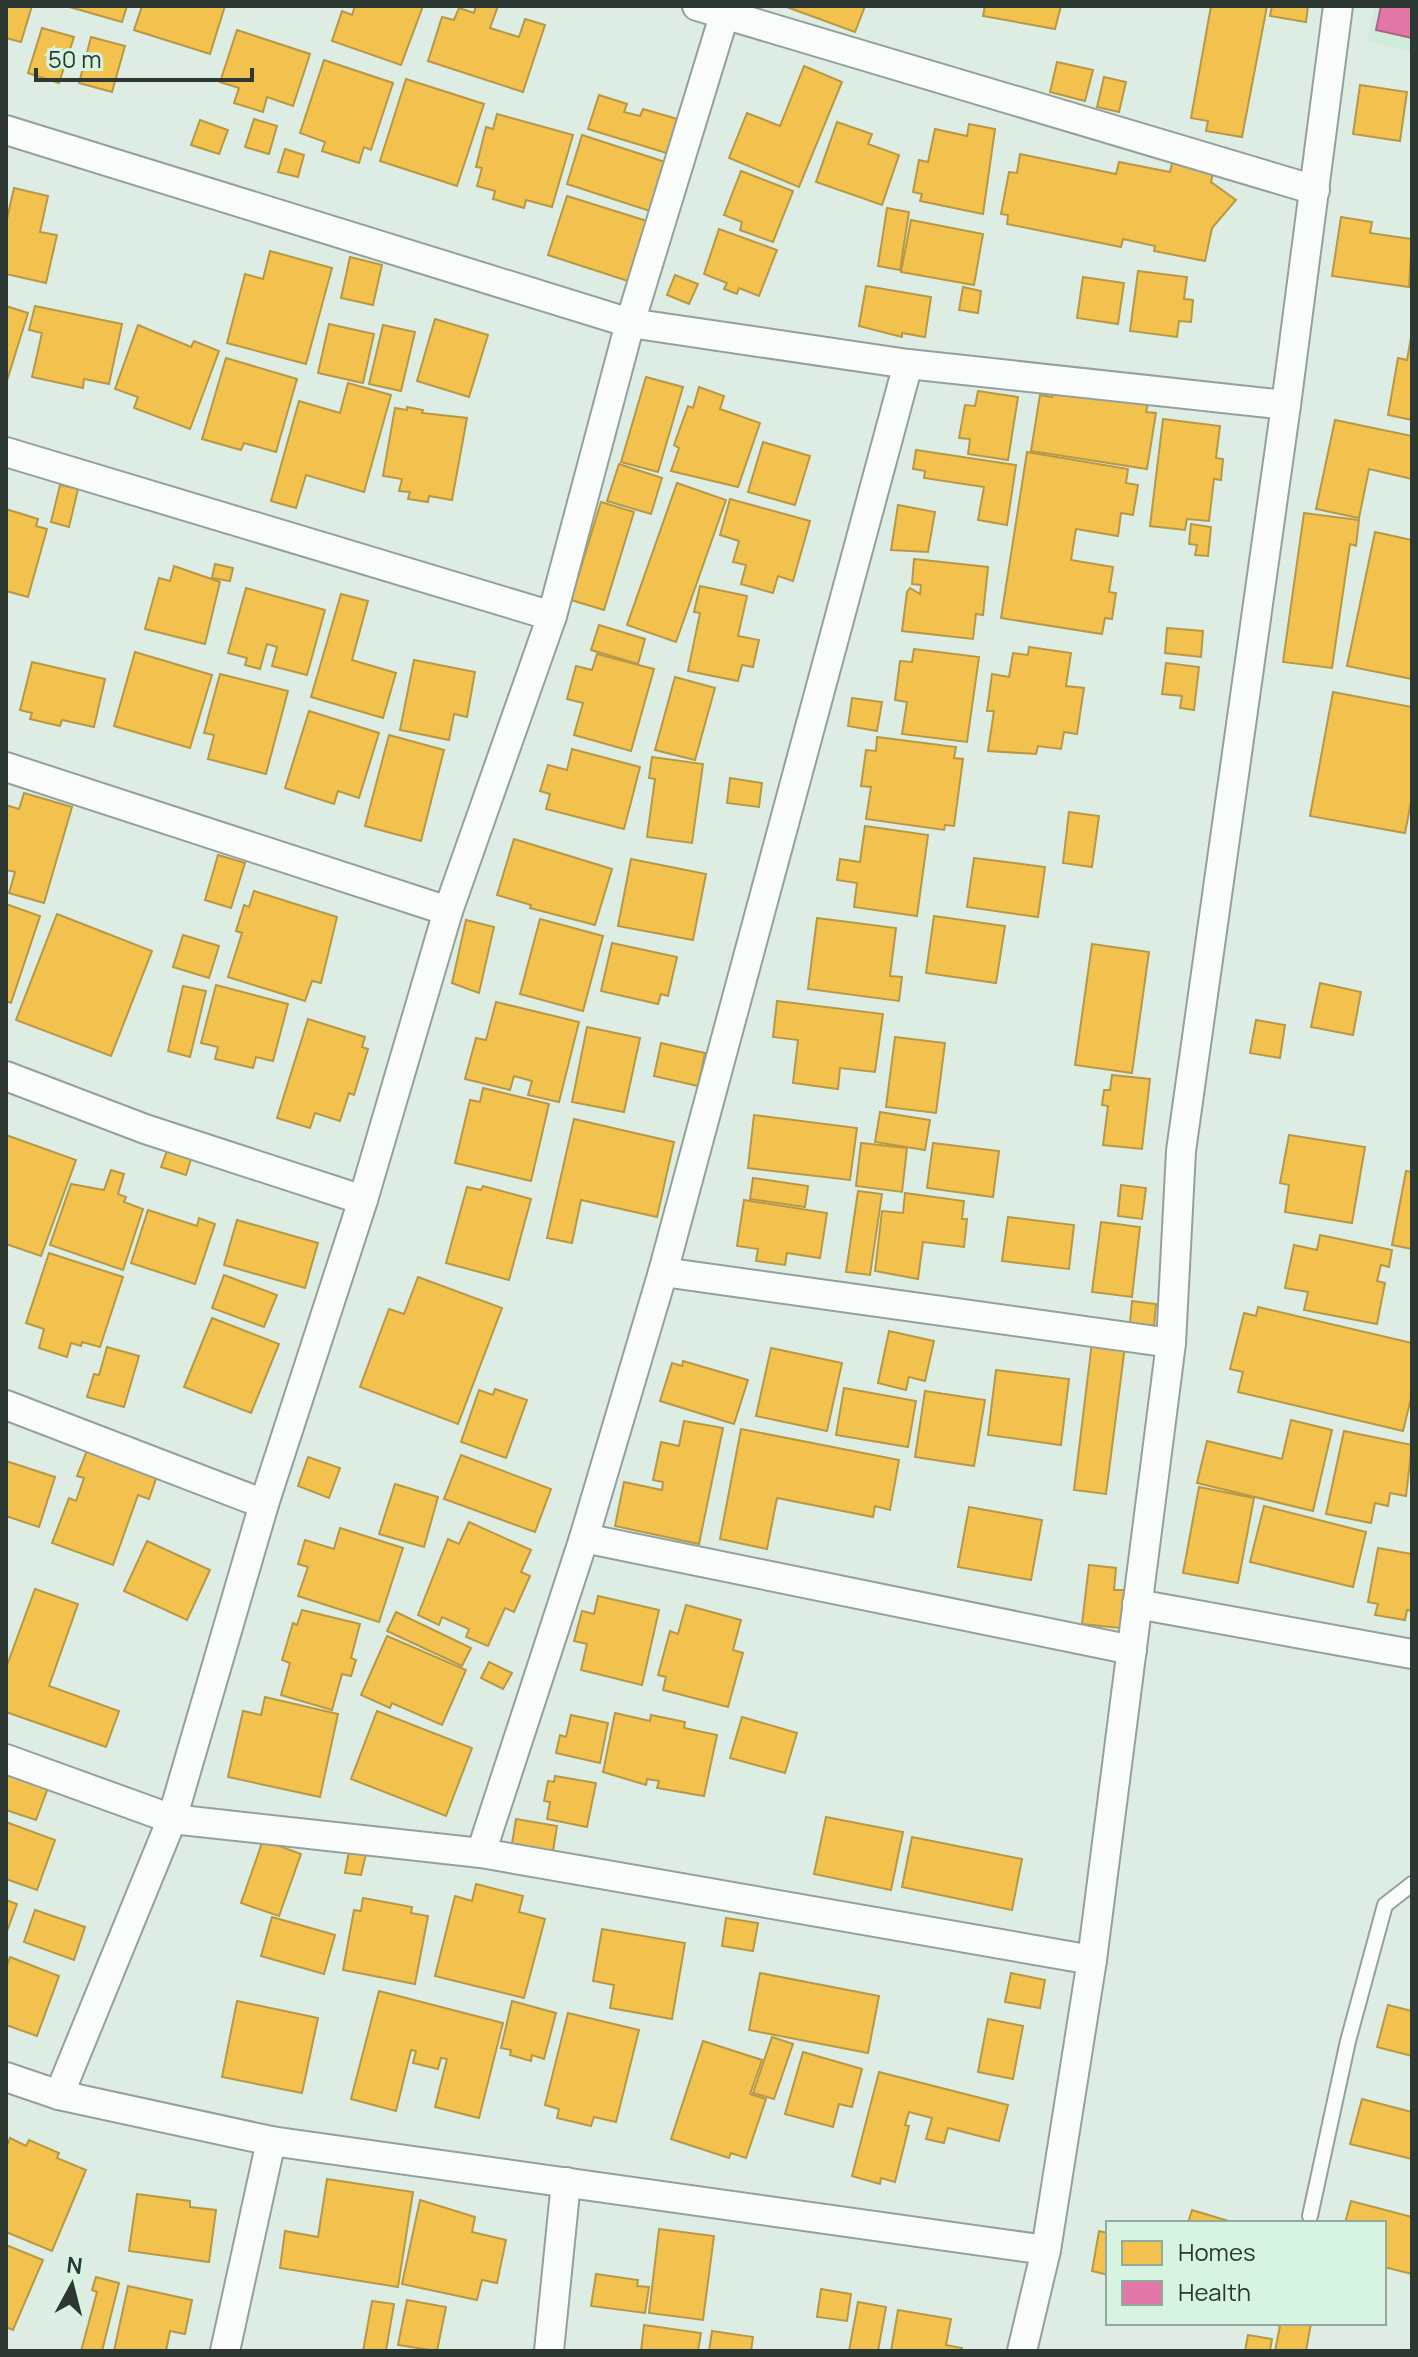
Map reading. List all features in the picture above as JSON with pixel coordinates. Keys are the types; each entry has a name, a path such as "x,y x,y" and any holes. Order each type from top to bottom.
{"street":[{"path":"697,6 726,10 1315,190"},
{"path":"1022,2351 1046,2250 1092,1960 1171,1343 1181,1151 1286,405 1338,6"},
{"path":"59,2095 172,1819 264,1504 363,1200 448,911 552,616 630,323 726,10"},
{"path":"6,130 630,323 908,364 1286,405"},
{"path":"481,1853 584,1538 663,1272 908,364"},
{"path":"6,452 552,616"},
{"path":"6,767 448,911"},
{"path":"6,1076 145,1129 363,1200"},
{"path":"663,1272 1171,1343"},
{"path":"6,1405 264,1504"},
{"path":"584,1538 1132,1650"},
{"path":"1137,1604 1412,1654"},
{"path":"6,1759 172,1819 481,1853 1092,1960"},
{"path":"6,2077 59,2095 271,2141 1046,2250"},
{"path":"225,2351 271,2141"},
{"path":"549,2351 566,2182"}],"lane":[{"path":"1310,2216 1348,2041 1385,1905 1412,1884"}],"shaded area":[{"path":"1375,6 1412,6 1412,52 1367,41"}],"building: Homes":[{"path":"6,6 32,6 21,42 6,38"},
{"path":"66,6 127,6 122,22"},
{"path":"142,6 225,6 210,54 134,30"},
{"path":"355,6 423,6 401,65 332,41 342,11 352,15"},
{"path":"476,6 498,6 490,28 519,37 525,19 545,25 523,92 428,61 442,17 454,20 459,8 474,13"},
{"path":"784,6 865,6 855,32"},
{"path":"985,6 1061,6 1055,29 983,16"},
{"path":"1211,6 1267,6 1242,137 1206,131 1208,121 1191,118"},
{"path":"1272,6 1308,6 1306,22 1270,16"},
{"path":"42,28 74,37 59,83 28,73"},
{"path":"237,30 310,54 293,106 267,97 263,112 234,103 239,88 220,82"},
{"path":"91,37 125,46 112,92 79,83"},
{"path":"324,60 393,83 371,150 364,147 359,163 322,151 325,142 300,133"},
{"path":"1057,62 1093,70 1085,101 1050,92"},
{"path":"804,66 842,82 799,187 729,158 747,113 780,126"},
{"path":"1104,77 1126,82 1119,112 1097,107"},
{"path":"406,79 484,104 457,186 380,161"},
{"path":"1360,85 1407,92 1400,141 1353,134"},
{"path":"599,95 627,104 624,112 640,116 643,109 684,121 673,155 588,129"},
{"path":"497,114 573,135 552,207 526,200 524,208 493,199 495,191 477,186 482,168 476,167 486,127 493,129"},
{"path":"254,119 277,126 269,154 245,147"},
{"path":"200,120 228,130 219,154 191,145"},
{"path":"837,122 872,134 868,144 899,155 882,205 816,182"},
{"path":"969,124 995,129 983,214 920,201 922,194 913,192 919,160 928,162 935,129 967,136"},
{"path":"582,135 665,162 650,211 567,184"},
{"path":"285,149 304,155 298,177 278,172"},
{"path":"1020,154 1116,174 1119,162 1170,172 1173,159 1214,168 1211,182 1236,200 1212,228 1205,261 1154,251 1155,246 1123,239 1121,247 1007,224 1008,215 1001,214 1009,172 1017,173"},
{"path":"741,171 793,191 773,242 740,230 742,222 724,215"},
{"path":"14,188 48,196 40,232 57,235 46,283 6,274 6,223"},
{"path":"567,196 650,222 631,282 548,255"},
{"path":"887,208 909,212 900,270 878,266"},
{"path":"1341,217 1372,222 1370,233 1412,239 1409,287 1332,276"},
{"path":"911,220 983,234 974,285 901,272"},
{"path":"719,229 777,250 759,296 739,288 737,294 724,289 727,283 704,274"},
{"path":"270,251 332,268 306,364 227,343 245,274 263,279"},
{"path":"350,257 382,265 373,305 341,298"},
{"path":"1138,271 1187,277 1184,299 1193,300 1191,322 1179,321 1177,337 1130,331"},
{"path":"675,275 698,284 689,304 667,295"},
{"path":"1083,277 1124,283 1118,324 1077,318"},
{"path":"866,286 931,297 925,337 902,333 902,337 859,326"},
{"path":"963,287 981,291 978,313 959,310"},
{"path":"6,306 28,313 6,384"},
{"path":"35,306 122,324 109,384 84,379 83,388 32,377 42,333 29,330"},
{"path":"435,319 488,335 469,397 417,381"},
{"path":"329,324 374,334 363,383 318,373"},
{"path":"138,325 191,347 194,341 219,351 190,429 134,408 138,397 115,389"},
{"path":"383,325 415,332 401,391 369,384"},
{"path":"1412,332 1412,420 1388,415 1398,358 1407,360"},
{"path":"226,358 297,379 276,452 244,443 241,450 202,439"},
{"path":"646,377 683,387 658,472 621,462"},
{"path":"348,383 391,395 364,492 306,475 296,508 271,501 299,401 340,413"},
{"path":"699,387 724,396 720,409 760,423 738,487 671,471 679,448 674,445 688,406 693,408"},
{"path":"1054,390 1148,404 1146,412 1156,413 1147,469 1031,451 1040,395 1052,397"},
{"path":"978,391 1018,397 1008,460 968,454 970,439 959,438 965,405 975,406"},
{"path":"407,407 423,410 422,413 467,418 452,500 429,496 428,502 408,499 410,492 399,491 402,479 383,476 395,408 407,410"},
{"path":"1163,419 1220,426 1216,458 1223,459 1221,480 1214,479 1209,521 1187,519 1185,530 1150,526"},
{"path":"1335,420 1412,436 1412,479 1369,469 1359,518 1316,509"},
{"path":"763,442 810,456 795,505 748,492"},
{"path":"916,450 1016,465 1007,525 978,520 984,487 924,478 925,471 913,469"},
{"path":"1027,452 1128,469 1126,483 1138,485 1133,515 1121,513 1118,536 1076,529 1071,560 1113,567 1109,592 1116,593 1112,619 1105,618 1102,634 1001,618"},
{"path":"619,464 662,478 651,514 607,501"},
{"path":"677,483 726,500 676,642 627,625"},
{"path":"60,485 78,489 69,527 51,522"},
{"path":"730,499 810,521 793,581 778,576 773,593 741,584 746,565 733,562 739,541 720,535"},
{"path":"601,502 634,512 604,610 571,600"},
{"path":"898,505 935,512 928,552 891,550"},
{"path":"6,509 38,519 36,526 47,529 28,597 6,591"},
{"path":"1304,513 1359,520 1356,546 1350,544 1332,668 1283,662"},
{"path":"1191,524 1211,527 1208,556 1195,555 1197,545 1189,544"},
{"path":"1375,532 1412,540 1412,679 1347,666"},
{"path":"914,559 988,567 983,615 976,614 973,639 902,631 907,592 910,588 920,594 921,585 912,584"},
{"path":"215,564 233,568 230,581 212,578"},
{"path":"174,566 220,582 205,644 145,629 159,578 170,581"},
{"path":"700,586 747,596 738,636 759,640 753,667 742,665 738,681 688,671 700,613 694,612"},
{"path":"246,588 325,610 307,675 272,666 277,647 267,644 260,669 245,665 247,658 228,653"},
{"path":"341,594 368,601 352,660 396,673 383,718 311,697"},
{"path":"599,625 645,639 638,664 591,650"},
{"path":"1167,628 1203,631 1201,657 1165,653"},
{"path":"1029,647 1071,653 1066,686 1084,688 1077,734 1064,732 1061,749 1038,746 1036,754 988,751 994,711 987,711 992,674 1009,677 1013,653 1028,655"},
{"path":"914,649 979,657 967,742 902,734 907,702 895,700 900,661 912,662"},
{"path":"135,652 212,675 190,748 114,726"},
{"path":"597,654 654,669 631,751 574,735 583,703 567,699 576,666 592,670"},
{"path":"414,660 475,672 467,717 454,714 449,740 400,730"},
{"path":"32,662 105,679 94,727 62,720 60,726 30,719 32,713 20,710"},
{"path":"1166,663 1199,667 1194,710 1180,708 1182,696 1162,694"},
{"path":"220,674 288,691 266,774 208,759 214,735 204,733"},
{"path":"675,677 715,688 695,760 655,750"},
{"path":"1333,692 1412,707 1412,797 1405,833 1310,816"},
{"path":"852,698 882,702 877,731 848,726"},
{"path":"309,711 379,733 359,798 338,791 334,804 285,788"},
{"path":"389,735 444,750 421,841 365,826"},
{"path":"877,737 956,747 954,758 963,759 954,826 945,825 944,830 866,819 871,787 861,786 866,750 876,751"},
{"path":"572,749 640,767 624,829 546,809 550,794 540,791 548,765 567,770"},
{"path":"652,757 703,764 692,843 647,837 655,779 649,778"},
{"path":"730,778 762,783 759,807 727,803"},
{"path":"24,793 72,807 44,903 9,893 15,872 6,870 6,805 19,809"},
{"path":"1069,812 1099,816 1092,867 1063,863"},
{"path":"865,826 928,835 917,916 854,907 857,883 837,880 840,859 860,862"},
{"path":"514,839 612,869 595,925 530,908 531,905 497,895"},
{"path":"218,855 245,863 231,908 205,900"},
{"path":"974,858 1045,867 1038,917 967,907"},
{"path":"631,859 706,874 693,940 618,926"},
{"path":"254,891 337,917 321,983 312,981 305,1001 228,977 242,933 236,931 244,905 249,907"},
{"path":"6,904 40,916 11,1003 6,1001"},
{"path":"57,914 152,951 111,1056 16,1020"},
{"path":"934,916 1005,926 996,983 926,973"},
{"path":"817,918 896,928 890,976 902,977 899,1001 808,989"},
{"path":"540,919 603,936 583,1011 520,994"},
{"path":"466,920 494,927 479,993 452,983"},
{"path":"183,935 219,946 209,978 173,967"},
{"path":"612,943 677,957 668,996 661,994 658,1004 601,991"},
{"path":"1092,944 1149,952 1132,1073 1075,1065"},
{"path":"1320,983 1361,992 1353,1035 1311,1027"},
{"path":"216,985 288,1004 273,1061 256,1057 253,1068 215,1059 218,1047 201,1043"},
{"path":"183,986 206,991 190,1057 168,1051"},
{"path":"777,1001 883,1014 875,1072 840,1068 838,1089 793,1083 798,1040 773,1037"},
{"path":"496,1002 579,1022 559,1102 528,1095 532,1081 514,1076 510,1090 465,1079 476,1038 486,1040"},
{"path":"308,1019 365,1037 362,1047 368,1049 354,1095 349,1093 340,1121 315,1113 310,1128 277,1118"},
{"path":"1256,1020 1285,1025 1280,1058 1250,1053"},
{"path":"587,1027 640,1038 624,1112 572,1102"},
{"path":"895,1037 945,1043 936,1113 886,1107"},
{"path":"661,1043 705,1053 698,1086 654,1076"},
{"path":"1112,1075 1150,1079 1142,1149 1103,1145 1108,1106 1102,1105 1104,1090 1110,1090"},
{"path":"483,1088 549,1104 531,1181 455,1163 470,1100 480,1102"},
{"path":"880,1112 930,1120 925,1150 875,1142"},
{"path":"754,1115 857,1128 850,1180 748,1168"},
{"path":"574,1119 674,1142 657,1217 581,1200 572,1243 547,1238"},
{"path":"6,1135 76,1160 41,1256 6,1244"},
{"path":"1289,1135 1365,1147 1352,1223 1285,1212 1289,1185 1280,1183"},
{"path":"861,1143 907,1148 902,1192 856,1186"},
{"path":"933,1143 999,1151 993,1197 927,1188"},
{"path":"168,1148 192,1156 186,1175 161,1167"},
{"path":"111,1170 124,1174 118,1194 126,1197 124,1202 143,1209 123,1270 50,1245 71,1184 104,1190"},
{"path":"1406,1171 1412,1172 1412,1249 1392,1245"},
{"path":"753,1178 808,1186 805,1207 750,1199"},
{"path":"1121,1185 1146,1188 1142,1219 1118,1216"},
{"path":"483,1186 531,1199 509,1280 446,1263 467,1187 481,1190"},
{"path":"858,1191 882,1194 870,1275 846,1272"},
{"path":"905,1193 964,1201 962,1219 967,1219 964,1247 923,1242 918,1279 875,1271 882,1211 903,1213"},
{"path":"744,1200 827,1213 820,1258 787,1253 785,1265 756,1261 758,1249 737,1246"},
{"path":"148,1210 197,1226 199,1218 215,1224 195,1284 131,1263"},
{"path":"1008,1217 1074,1225 1069,1269 1002,1261"},
{"path":"237,1220 318,1243 305,1288 224,1265"},
{"path":"1101,1222 1140,1227 1132,1297 1092,1292"},
{"path":"1320,1235 1392,1250 1389,1267 1381,1265 1377,1281 1385,1283 1377,1324 1304,1310 1308,1292 1285,1288 1294,1245 1317,1250"},
{"path":"49,1253 123,1277 100,1347 82,1342 81,1346 71,1343 67,1357 39,1348 44,1329 26,1323"},
{"path":"224,1275 277,1295 264,1327 212,1308"},
{"path":"418,1277 502,1308 458,1424 360,1387 389,1309 404,1314"},
{"path":"1132,1301 1156,1304 1154,1326 1130,1323"},
{"path":"1258,1307 1412,1343 1412,1394 1403,1431 1238,1392 1243,1372 1230,1369 1244,1313 1256,1316"},
{"path":"212,1318 279,1344 251,1413 184,1387"},
{"path":"889,1331 934,1341 925,1381 909,1377 906,1390 878,1383"},
{"path":"1092,1342 1125,1346 1106,1494 1074,1490"},
{"path":"107,1347 139,1356 124,1407 87,1397 94,1374 99,1375"},
{"path":"771,1348 842,1363 827,1431 756,1416"},
{"path":"683,1361 748,1380 734,1424 660,1401 672,1363 682,1366"},
{"path":"996,1370 1069,1379 1061,1445 988,1435"},
{"path":"844,1388 916,1401 908,1447 836,1435"},
{"path":"495,1389 527,1400 506,1458 461,1442 479,1390 493,1395"},
{"path":"925,1391 985,1400 974,1466 915,1457"},
{"path":"1291,1420 1332,1430 1313,1511 1197,1483 1207,1441 1282,1459"},
{"path":"684,1421 723,1428 699,1544 615,1526 624,1482 662,1490 663,1482 653,1480 661,1442 679,1446"},
{"path":"741,1429 899,1460 890,1510 875,1506 873,1517 777,1498 767,1549 720,1539"},
{"path":"1344,1431 1412,1445 1406,1496 1390,1493 1388,1506 1375,1503 1371,1523 1326,1514"},
{"path":"88,1448 158,1473 149,1499 138,1495 113,1565 52,1543 69,1498 76,1501 84,1478 77,1476"},
{"path":"461,1455 551,1489 535,1532 444,1499"},
{"path":"308,1457 340,1468 329,1498 298,1486"},
{"path":"6,1461 55,1477 39,1527 6,1516"},
{"path":"395,1484 438,1497 424,1547 379,1534"},
{"path":"1199,1487 1254,1498 1238,1583 1183,1573"},
{"path":"1264,1506 1366,1532 1353,1587 1250,1562"},
{"path":"969,1507 1042,1520 1031,1580 958,1567"},
{"path":"469,1522 531,1550 521,1572 530,1576 514,1612 505,1608 488,1646 466,1637 469,1629 442,1617 439,1625 418,1615 448,1539 459,1544"},
{"path":"340,1528 403,1548 379,1622 298,1596 308,1567 298,1564 305,1540 334,1549"},
{"path":"147,1541 210,1570 187,1620 124,1591"},
{"path":"1378,1548 1412,1554 1412,1611 1407,1610 1405,1620 1375,1615 1378,1604 1368,1602"},
{"path":"1089,1565 1116,1568 1114,1590 1124,1590 1120,1628 1082,1624"},
{"path":"35,1589 78,1604 49,1686 119,1711 106,1747 6,1712 6,1668"},
{"path":"598,1596 659,1610 642,1685 581,1670 587,1644 574,1641 582,1611 594,1614"},
{"path":"686,1605 741,1620 733,1650 743,1653 728,1707 663,1690 666,1677 658,1675 670,1631 678,1634"},
{"path":"302,1610 360,1624 351,1658 356,1660 351,1676 342,1674 332,1710 281,1695 290,1663 282,1660 293,1623 297,1625"},
{"path":"396,1612 471,1648 462,1666 387,1631"},
{"path":"387,1636 466,1670 442,1725 392,1703 390,1708 361,1695"},
{"path":"489,1662 512,1673 503,1689 481,1678"},
{"path":"265,1697 338,1714 320,1797 228,1777 243,1711 261,1715"},
{"path":"377,1711 472,1748 446,1816 351,1779"},
{"path":"615,1713 650,1721 651,1715 685,1722 684,1728 717,1735 704,1796 657,1788 659,1781 647,1779 646,1785 603,1772"},
{"path":"571,1715 608,1723 600,1763 556,1753 560,1735 566,1737"},
{"path":"742,1717 797,1733 785,1773 730,1758"},
{"path":"6,1770 49,1785 36,1820 6,1810"},
{"path":"555,1776 596,1783 587,1827 547,1819 550,1802 544,1801 548,1781 554,1782"},
{"path":"826,1817 903,1832 891,1890 814,1874"},
{"path":"516,1819 557,1826 553,1851 512,1844"},
{"path":"6,1822 55,1840 37,1890 6,1879"},
{"path":"912,1837 1022,1859 1012,1910 902,1887"},
{"path":"263,1840 301,1854 279,1916 241,1903"},
{"path":"349,1851 366,1854 361,1875 345,1873"},
{"path":"476,1884 523,1896 519,1912 545,1919 524,1998 435,1976 455,1896 472,1901"},
{"path":"363,1898 412,1907 411,1913 428,1916 415,1984 343,1970 354,1910 361,1911"},
{"path":"6,1900 17,1904 6,1934"},
{"path":"35,1910 85,1927 74,1960 24,1942"},
{"path":"272,1917 335,1935 324,1974 261,1956"},
{"path":"726,1918 758,1923 753,1951 722,1946"},
{"path":"602,1929 685,1943 672,2019 610,2008 614,1985 593,1981"},
{"path":"10,1957 59,1976 37,2036 6,2025 6,1968"},
{"path":"760,1973 879,1996 868,2053 749,2030"},
{"path":"1011,1973 1045,1980 1040,2008 1005,2002"},
{"path":"379,1991 503,2023 479,2118 435,2107 447,2059 441,2058 438,2069 413,2063 416,2051 411,2050 396,2111 351,2099"},
{"path":"237,2001 318,2018 302,2093 222,2077"},
{"path":"512,2001 556,2013 544,2059 532,2055 531,2061 510,2055 511,2050 501,2048"},
{"path":"1388,2005 1412,2011 1412,2056 1377,2047"},
{"path":"568,2013 639,2030 616,2122 594,2117 591,2126 557,2118 559,2109 545,2105"},
{"path":"988,2019 1023,2026 1013,2079 978,2072"},
{"path":"772,2037 793,2044 774,2099 753,2093"},
{"path":"703,2041 762,2060 750,2094 766,2099 746,2158 731,2153 729,2158 671,2139"},
{"path":"803,2052 862,2069 852,2107 839,2104 833,2127 785,2114"},
{"path":"879,2072 1008,2105 999,2141 948,2128 944,2143 926,2139 932,2118 909,2112 905,2125 909,2126 895,2182 881,2178 880,2184 852,2176"},
{"path":"1362,2099 1412,2112 1412,2159 1350,2144"},
{"path":"10,2138 26,2146 29,2140 59,2153 57,2158 86,2170 52,2251 6,2232 6,2148"},
{"path":"327,2179 413,2192 398,2287 280,2268 285,2231 318,2237"},
{"path":"137,2194 190,2201 190,2207 216,2210 209,2262 129,2251"},
{"path":"420,2200 475,2217 472,2232 506,2240 497,2283 482,2280 477,2300 402,2284"},
{"path":"1351,2201 1412,2217 1412,2274 1386,2268 1386,2221 1346,2221"},
{"path":"1192,2210 1229,2221 1189,2221"},
{"path":"659,2229 714,2236 703,2320 649,2313"},
{"path":"1099,2231 1106,2233 1106,2274 1092,2271"},
{"path":"6,2245 43,2260 13,2330 6,2327"},
{"path":"596,2274 638,2280 637,2286 649,2287 645,2313 591,2306"},
{"path":"96,2277 119,2283 102,2351 81,2351 97,2292 92,2290"},
{"path":"128,2286 192,2300 185,2334 170,2331 166,2351 114,2351"},
{"path":"821,2289 851,2294 847,2321 817,2317"},
{"path":"407,2300 446,2307 437,2351 398,2345"},
{"path":"372,2301 394,2304 386,2351 363,2351"},
{"path":"858,2302 886,2307 878,2351 849,2351"},
{"path":"898,2310 951,2319 946,2345 962,2348 962,2351 891,2351"},
{"path":"644,2325 701,2333 698,2351 641,2351"},
{"path":"1276,2325 1311,2325 1306,2351 1275,2351 1280,2326"},
{"path":"712,2331 753,2337 751,2351 709,2351"},
{"path":"1248,2335 1272,2339 1270,2351 1245,2351"}],"building: Health":[{"path":"1381,6 1412,6 1412,38 1376,30"}]}
